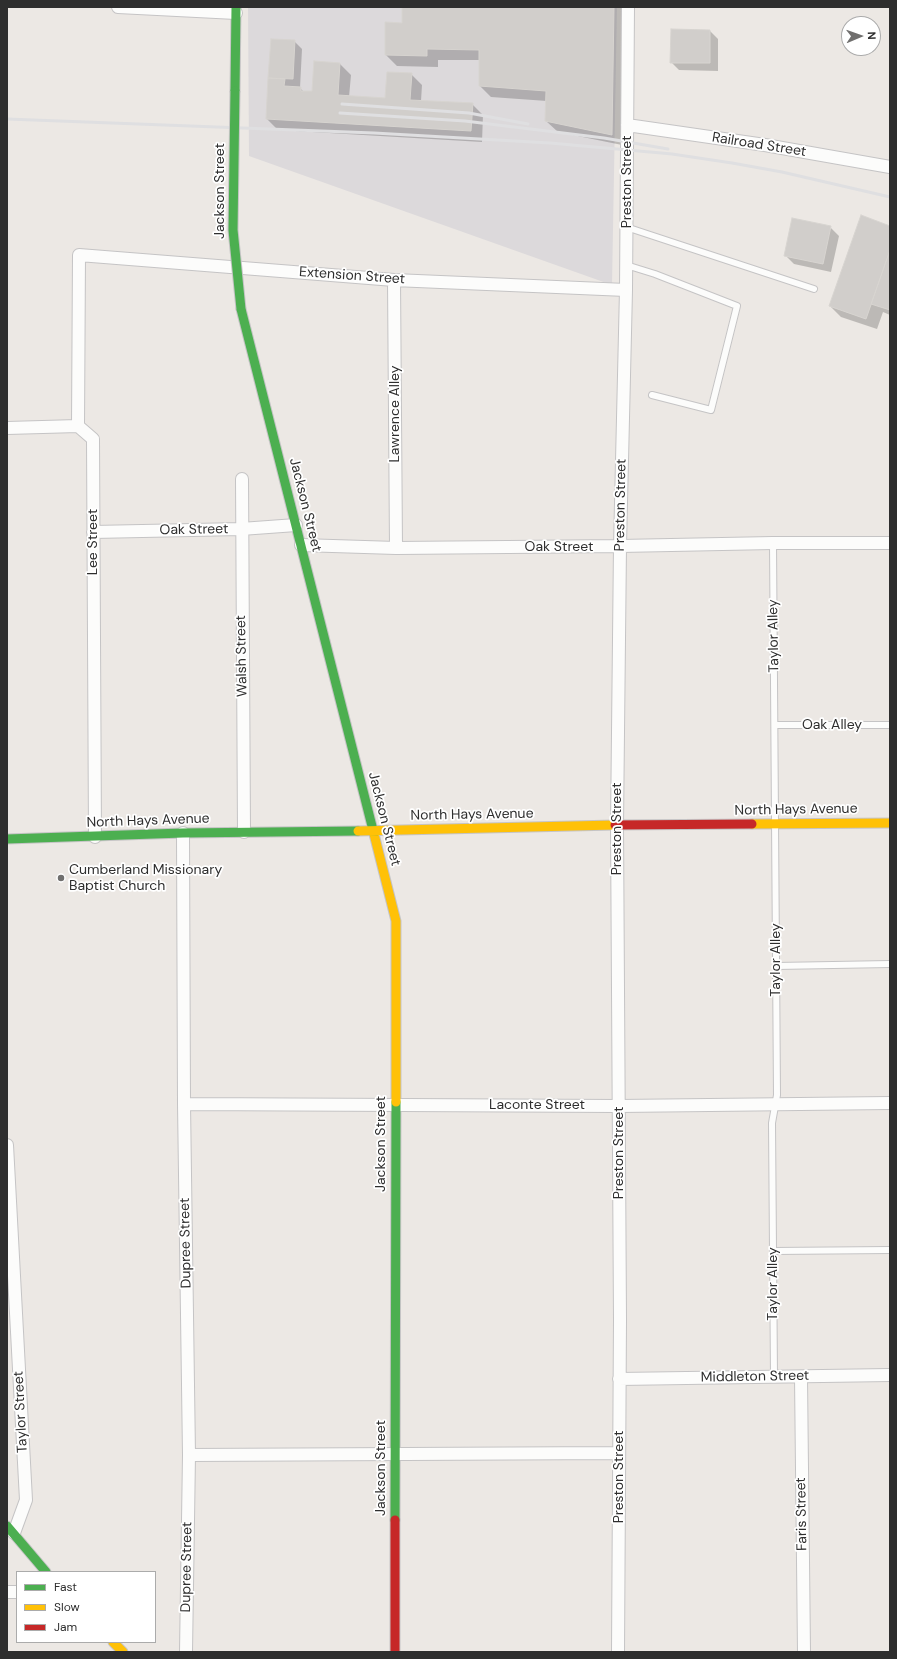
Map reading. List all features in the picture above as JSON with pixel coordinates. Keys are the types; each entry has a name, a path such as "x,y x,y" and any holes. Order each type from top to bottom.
{"street":[{"path":"118,7 236,10"},
{"name":"Preston Street","path":"618,1652 619,1106 617,825 620,546 626,290 628,7"},
{"name":"Jackson Street","path":"236,10 233,230 241,309 372,831 396,920 395,1652"},
{"name":"Railroad Street","path":"627,125 765,145 890,167"},
{"name":"Extension Street","path":"78,426 79,255 394,280 626,290"},
{"name":"Lawrence Alley","path":"394,280 396,548"},
{"path":"7,428 78,426"},
{"name":"Lee Street","path":"78,426 93,439 95,836"},
{"name":"Walsh Street","path":"242,479 241,529 244,832"},
{"name":"Oak Street","path":"93,532 241,529 296,525"},
{"name":"Oak Street","path":"301,545 396,548 890,543"},
{"name":"North Hays Avenue","path":"7,839 183,833 372,831 617,825 890,823"},
{"name":"Dupree Street","path":"183,833 184,1104 189,1455 186,1652"},
{"name":"Laconte Street","path":"184,1104 619,1106 890,1103"},
{"name":"Taylor Street","path":"7,1145 26,1500 11,1530"},
{"name":"Middleton Street","path":"619,1380 890,1375"},
{"name":"Faris Street","path":"801,1377 804,1652"},
{"path":"189,1455 619,1453"},
{"path":"11,1530 45,1571"},
{"path":"114,1643 123,1652"}],"lane":[{"path":"626,227 814,289"},
{"path":"626,265 655,274 737,306 711,410 652,395"},
{"name":"Taylor Alley","path":"773,543 776,825 776,1104 772,1123 774,1377"},
{"name":"Oak Alley","path":"775,725 890,725"},
{"path":"776,966 890,964"},
{"path":"773,1251 890,1250"}],"shaded area":[{"path":"248,7 617,7 612,285 249,156"}],"building":[{"path":"402,7 614,7 612,135 545,121 546,91 479,86 479,50 427,49 427,56 385,55 385,22 402,23"},
{"path":"671,29 710,30 710,63 670,63"},
{"path":"271,39 295,40 293,79 268,78"},
{"path":"314,61 340,63 338,95 385,98 387,72 412,73 410,100 473,103 471,131 266,119 268,78 285,79 284,86 301,87 301,91 312,91"},
{"path":"861,215 890,226 890,250 866,319 829,306"},
{"path":"792,218 831,226 823,264 784,256"},
{"path":"890,250 890,310 871,304"}],"railway":[{"path":"342,104 469,113 528,124"},
{"path":"340,113 465,121 604,138 668,149"},
{"path":"7,119 374,133 550,143 672,154 732,163 782,172 890,197"}],"traffic: fast":[{"path":"235,91 236,7"},
{"path":"235,91 233,230 241,309"},
{"path":"241,309 374,834"},
{"path":"7,839 183,833 358,831"},
{"path":"395,1520 396,1102"},
{"path":"7,1526 45,1571"}],"traffic: slow":[{"path":"752,824 890,823"},
{"path":"358,831 615,825"},
{"path":"374,834 396,921 396,1102"},
{"path":"114,1643 123,1652"}],"traffic: jam":[{"path":"615,825 752,824"},
{"path":"395,1520 395,1652"}],"place":[{"name":"Cumberland Missionary Baptist Church","path":"61,878"}]}
